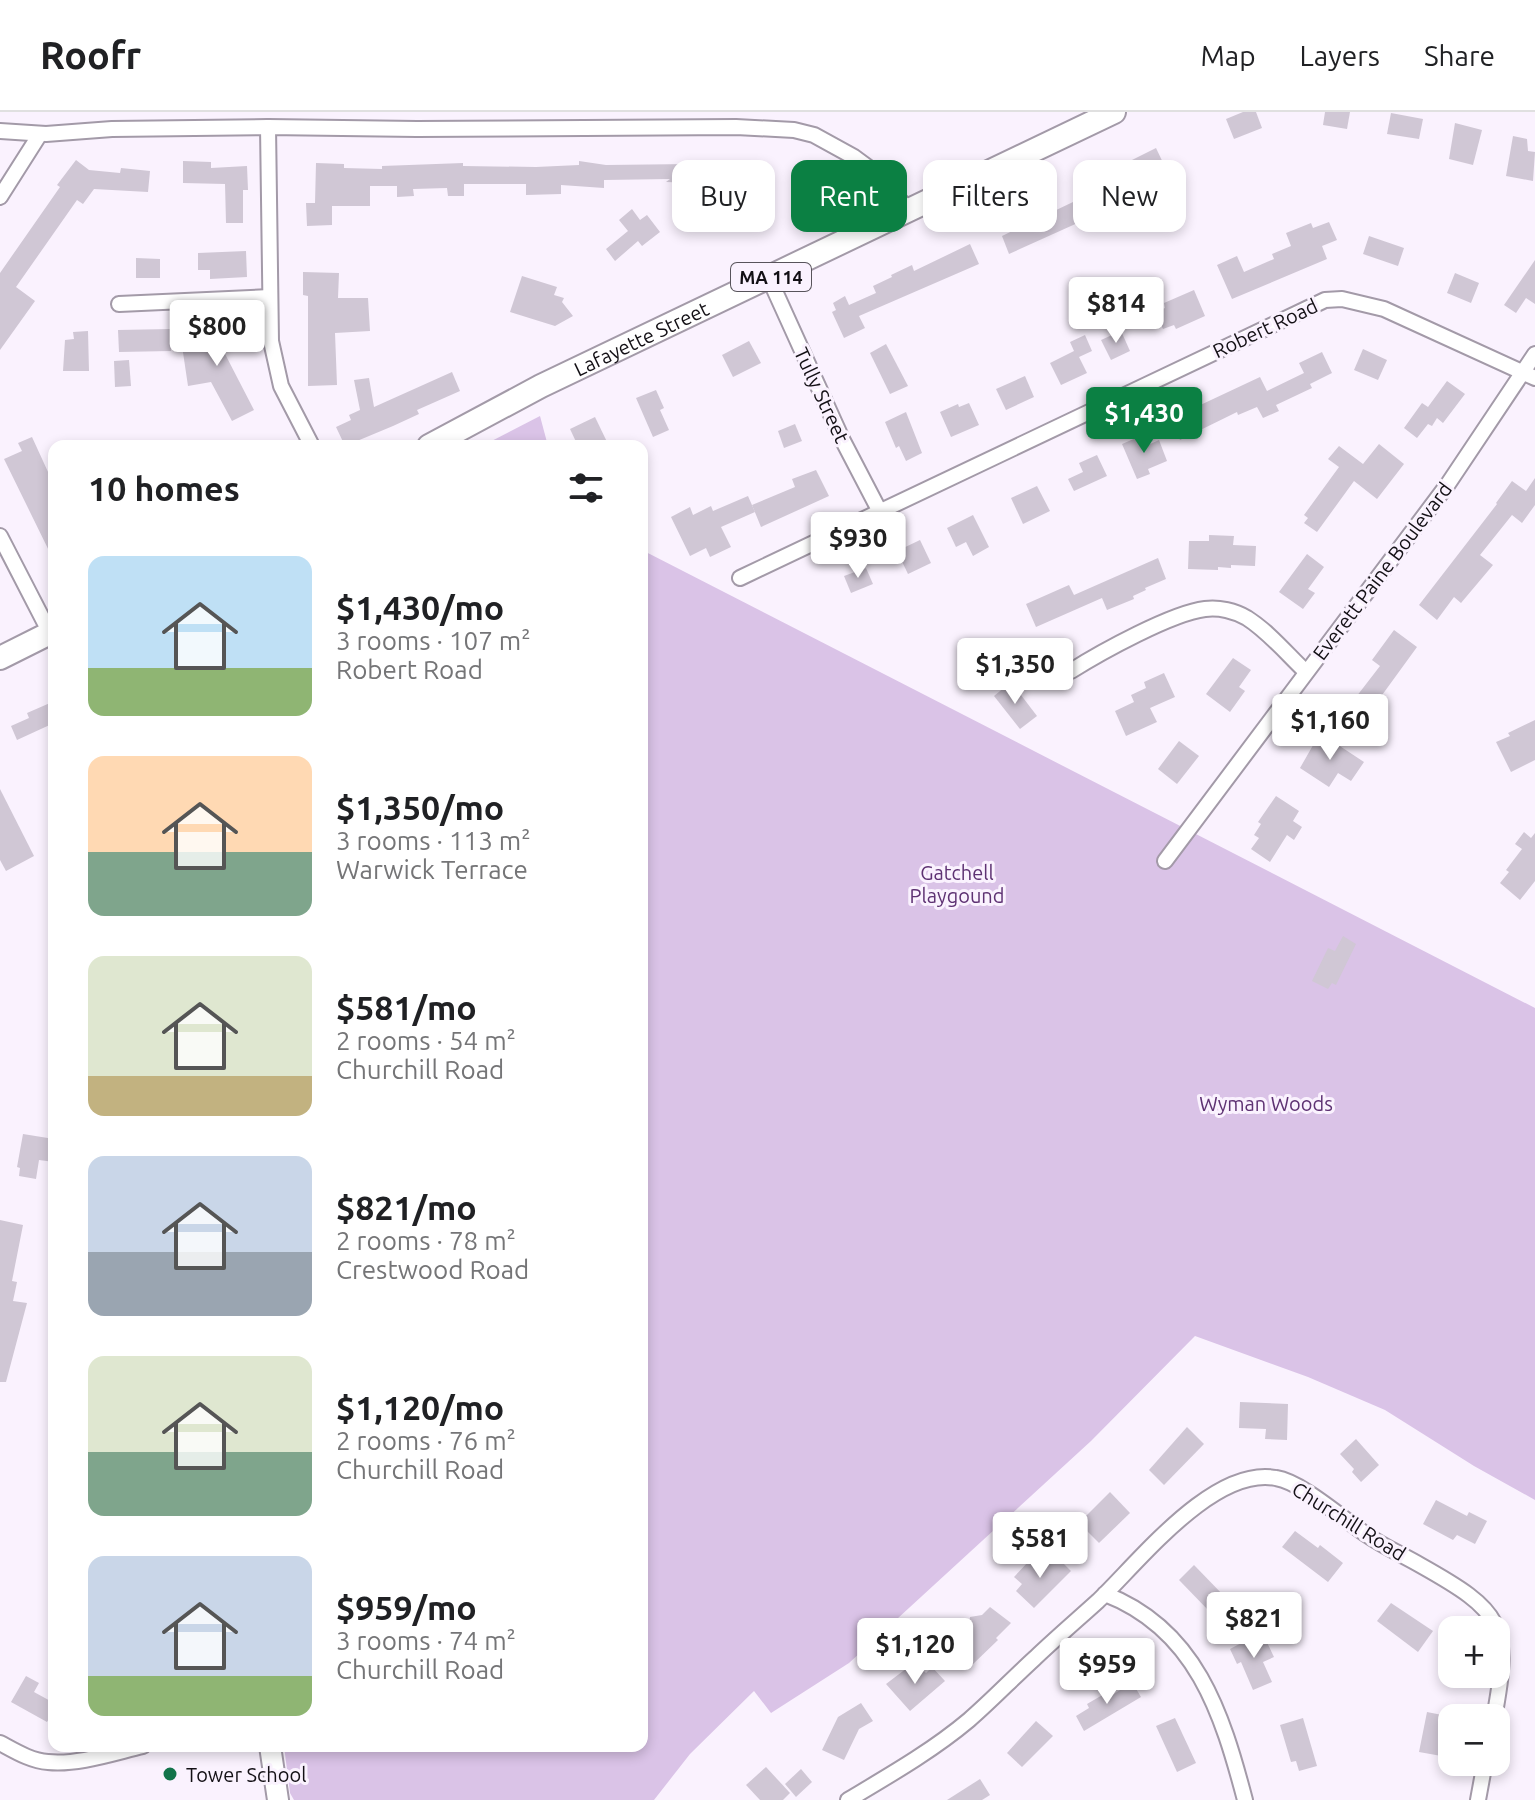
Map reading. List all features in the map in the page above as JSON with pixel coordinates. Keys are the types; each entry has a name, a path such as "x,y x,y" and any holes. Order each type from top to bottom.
{"main road":[{"name":"Lafayette Street","path":"440,440 541,386 1114,112"},
{"path":"0,658 48,634"},
{"path":"271,1752 278,1800"}],"street":[{"path":"0,131 40,134 112,129 268,127 736,127 794,130 833,143 873,171 908,209"},
{"path":"268,127 270,297 275,367 286,399 309,440"},
{"path":"0,197 40,134"},
{"name":"Tully Street","path":"769,278 842,439 879,510"},
{"path":"119,304 219,302 270,297"},
{"name":"Robert Road","path":"740,578 1325,300 1342,299 1384,309 1529,375"},
{"name":"Everett Paine Boulevard","path":"1165,861 1529,375 1535,354"},
{"path":"0,536 48,625"},
{"path":"1071,671 1185,615 1205,609 1224,609 1246,617 1306,672"},
{"name":"Churchill Road","path":"848,1800 925,1753 970,1719 1105,1594 1177,1521 1203,1500 1228,1486 1252,1479 1276,1478 1305,1491 1371,1538 1476,1599 1493,1618 1501,1640 1503,1668 1497,1704"},
{"path":"1105,1594 1146,1615 1185,1652 1216,1709 1231,1747 1245,1800"},
{"path":"0,1743 23,1756 47,1762 77,1760 115,1752"},
{"path":"1478,1800 1482,1776"}],"green space":[{"path":"540,416 546,440 494,440"},
{"path":"648,553 1535,1008 1535,1500 1385,1410 1308,1377 1195,1336 1091,1441 849,1663 771,1713 754,1691 690,1754 654,1800 294,1800 290,1793 285,1752 648,1752"}],"building":[{"path":"1243,112 1256,112 1262,128 1234,139 1226,119"},
{"path":"1325,112 1350,112 1347,129 1323,125"},
{"path":"1391,113 1423,119 1419,139 1387,134"},
{"path":"1455,123 1482,130 1473,165 1449,159"},
{"path":"1513,136 1527,139 1528,151 1535,152 1533,181 1506,176"},
{"path":"1156,148 1162,160 1132,160"},
{"path":"76,160 89,170 120,173 121,168 150,171 148,192 94,189 83,204 77,200 16,287 35,301 0,350 0,273"},
{"path":"183,161 211,162 211,168 247,166 248,190 243,190 243,223 226,223 225,184 183,183"},
{"path":"579,161 606,165 672,164 672,182 666,182 670,179 604,180 604,188 561,185 561,194 526,195 526,184 464,184 464,196 448,196 447,188 413,189 414,196 397,197 397,186 370,186 370,206 332,206 332,225 307,226 306,203 315,203 316,163 344,164 344,168 382,169 382,166 463,163 463,166 536,167 579,165"},
{"path":"1073,202 1073,225 1009,254 1002,236 1010,232 1057,232 1057,210"},
{"path":"632,209 640,220 647,215 660,232 642,246 638,241 615,261 606,249 628,231 619,220"},
{"path":"1329,222 1337,240 1322,246 1327,259 1232,299 1217,265 1237,256 1244,272 1274,259 1272,254 1291,246 1286,233 1311,223 1313,228"},
{"path":"1369,236 1404,248 1398,266 1363,254"},
{"path":"970,244 979,264 859,316 865,328 844,338 832,312 836,310 833,303 845,296 849,305 876,293 873,286 891,275 912,265 914,271"},
{"path":"246,251 247,277 210,279 210,270 198,270 198,253"},
{"path":"136,258 160,259 160,278 136,278"},
{"path":"1535,260 1535,304 1526,298 1516,313 1504,305"},
{"path":"303,272 339,273 338,298 368,298 370,331 335,333 337,385 308,386 308,296 303,295"},
{"path":"1455,273 1479,283 1471,303 1447,293"},
{"path":"522,276 557,287 554,295 564,298 562,302 573,316 555,326 510,312"},
{"path":"1194,290 1205,316 1176,329 1174,325 1163,329 1155,312 1165,308 1164,303"},
{"path":"205,328 242,331 242,347 224,352 254,410 232,421 211,382 188,386 181,339 205,338"},
{"path":"170,329 171,351 119,352 118,330"},
{"path":"88,331 89,371 63,371 65,340 74,339 73,332"},
{"path":"1121,331 1130,351 1111,360 1101,340"},
{"path":"1085,335 1092,351 1079,357 1087,373 1061,385 1050,363 1074,351 1070,342"},
{"path":"749,341 761,363 733,377 722,355"},
{"path":"886,344 908,386 890,394 870,353"},
{"path":"1363,349 1387,360 1378,380 1354,370"},
{"path":"1322,352 1332,373 1310,384 1312,388 1276,405 1279,411 1263,418 1257,407 1238,415 1237,412 1180,440 1173,423 1181,419 1179,415 1260,377 1267,391 1304,373 1299,363"},
{"path":"129,360 131,386 115,387 114,361"},
{"path":"452,372 460,391 417,410 419,414 359,440 342,440 336,427 351,420 349,415 360,410 354,380 369,378 374,407"},
{"path":"1025,376 1034,397 1006,410 996,389"},
{"path":"1447,381 1465,394 1443,423 1437,418 1417,438 1404,428 1422,403 1428,407"},
{"path":"656,390 669,430 653,437 636,398"},
{"path":"969,403 979,425 951,437 940,412"},
{"path":"906,412 922,453 906,461 899,446 896,448 885,422"},
{"path":"595,417 606,440 575,440 570,429"},
{"path":"795,424 802,441 784,448 778,431"},
{"path":"1143,435 1148,445 1159,440 1167,461 1148,469 1150,474 1137,479 1122,444"},
{"path":"32,437 48,472 48,549 4,459 22,451 18,443"},
{"path":"1379,444 1404,464 1377,499 1354,481 1317,532 1304,523 1308,518 1304,515 1339,467 1328,459 1339,446 1363,464"},
{"path":"1097,455 1107,476 1074,491 1068,479 1083,472 1079,463"},
{"path":"816,470 829,496 761,527 752,505 795,487 792,479"},
{"path":"1535,478 1535,505 1522,523 1512,515 1480,555 1493,565 1461,603 1454,597 1437,620 1419,605 1512,481 1526,491"},
{"path":"1037,486 1050,511 1023,524 1011,498"},
{"path":"748,496 755,512 721,527 731,547 710,557 706,548 690,556 671,517 690,507 693,515 711,506 713,511"},
{"path":"973,515 989,547 973,556 966,542 956,547 947,528"},
{"path":"1209,535 1234,536 1233,545 1256,546 1255,566 1188,569 1189,541 1209,541"},
{"path":"920,540 931,563 908,574 897,551"},
{"path":"1307,554 1324,567 1308,589 1315,593 1303,609 1279,592"},
{"path":"1158,558 1166,579 1145,588 1133,596 1134,599 1107,610 1102,598 1036,627 1026,604 1069,585 1074,595"},
{"path":"866,568 873,584 851,593 844,576"},
{"path":"1394,630 1417,647 1369,713 1353,701 1380,666 1372,660"},
{"path":"1233,658 1251,670 1239,687 1245,691 1230,712 1206,694"},
{"path":"1164,673 1175,697 1150,708 1157,722 1126,736 1115,711 1134,702 1131,695 1146,688 1144,682"},
{"path":"1011,682 1037,716 1020,729 994,696"},
{"path":"48,704 48,726 17,740 11,726 29,718 27,713"},
{"path":"1535,720 1535,760 1511,772 1496,742"},
{"path":"1320,733 1364,762 1351,781 1338,773 1329,787 1300,768"},
{"path":"1179,741 1199,756 1177,784 1158,769"},
{"path":"0,789 34,856 6,871 0,860"},
{"path":"1276,796 1299,811 1293,821 1302,827 1294,840 1287,835 1270,862 1251,849 1259,838 1254,835 1261,824 1258,822"},
{"path":"1524,832 1531,838 1535,833 1535,881 1520,900 1500,883 1522,849 1515,844"},
{"path":"1343,936 1356,944 1336,985 1332,983 1328,989 1312,981 1328,948 1335,951"},
{"path":"23,1134 48,1138 48,1161 39,1160 36,1179 19,1176 20,1168 17,1167"},
{"path":"0,1220 23,1225 12,1281 17,1282 13,1301 27,1303 6,1382 0,1382"},
{"path":"1240,1402 1288,1404 1287,1440 1265,1439 1266,1429 1239,1428"},
{"path":"1187,1427 1204,1444 1164,1485 1149,1470"},
{"path":"1356,1439 1379,1465 1361,1482 1340,1454"},
{"path":"1110,1492 1130,1513 1099,1543 1079,1523"},
{"path":"1436,1500 1467,1516 1469,1512 1487,1521 1475,1544 1457,1535 1453,1540 1423,1524"},
{"path":"1295,1531 1343,1563 1328,1582 1282,1547"},
{"path":"1056,1556 1071,1571 1034,1608 1016,1591 1022,1584 1014,1577 1029,1561 1040,1572"},
{"path":"1194,1565 1226,1598 1211,1613 1179,1580"},
{"path":"1391,1603 1433,1631 1418,1652 1377,1621"},
{"path":"990,1607 1011,1623 972,1665 953,1645 969,1629 970,1617 982,1615"},
{"path":"1262,1632 1274,1657 1263,1662 1272,1682 1253,1690 1241,1662 1237,1664 1230,1649"},
{"path":"911,1665 917,1672 921,1668 926,1673 932,1667 945,1681 910,1711 886,1684"},
{"path":"26,1676 39,1683 34,1692 48,1700 48,1720 47,1722 11,1702"},
{"path":"1132,1682 1141,1697 1084,1731 1076,1716 1089,1708 1087,1704 1111,1690 1114,1694"},
{"path":"861,1703 873,1721 859,1729 844,1760 822,1750 838,1717"},
{"path":"1427,1712 1438,1714 1438,1755 1419,1752"},
{"path":"1175,1718 1196,1763 1177,1772 1156,1726"},
{"path":"1303,1718 1317,1766 1299,1771 1296,1761 1291,1762 1280,1725"},
{"path":"1036,1721 1053,1736 1022,1767 1007,1753"},
{"path":"766,1767 790,1793 783,1800 760,1800 746,1785"},
{"path":"801,1769 812,1782 796,1797 785,1784"},
{"path":"980,1779 990,1795 982,1800 947,1800"}],"place":[{"name":"Tower School","path":"170,1774"}],"park label":[{"name":"Gatchell Playgound","path":"957,884"},
{"name":"Wyman Woods","path":"1266,1103"}]}
